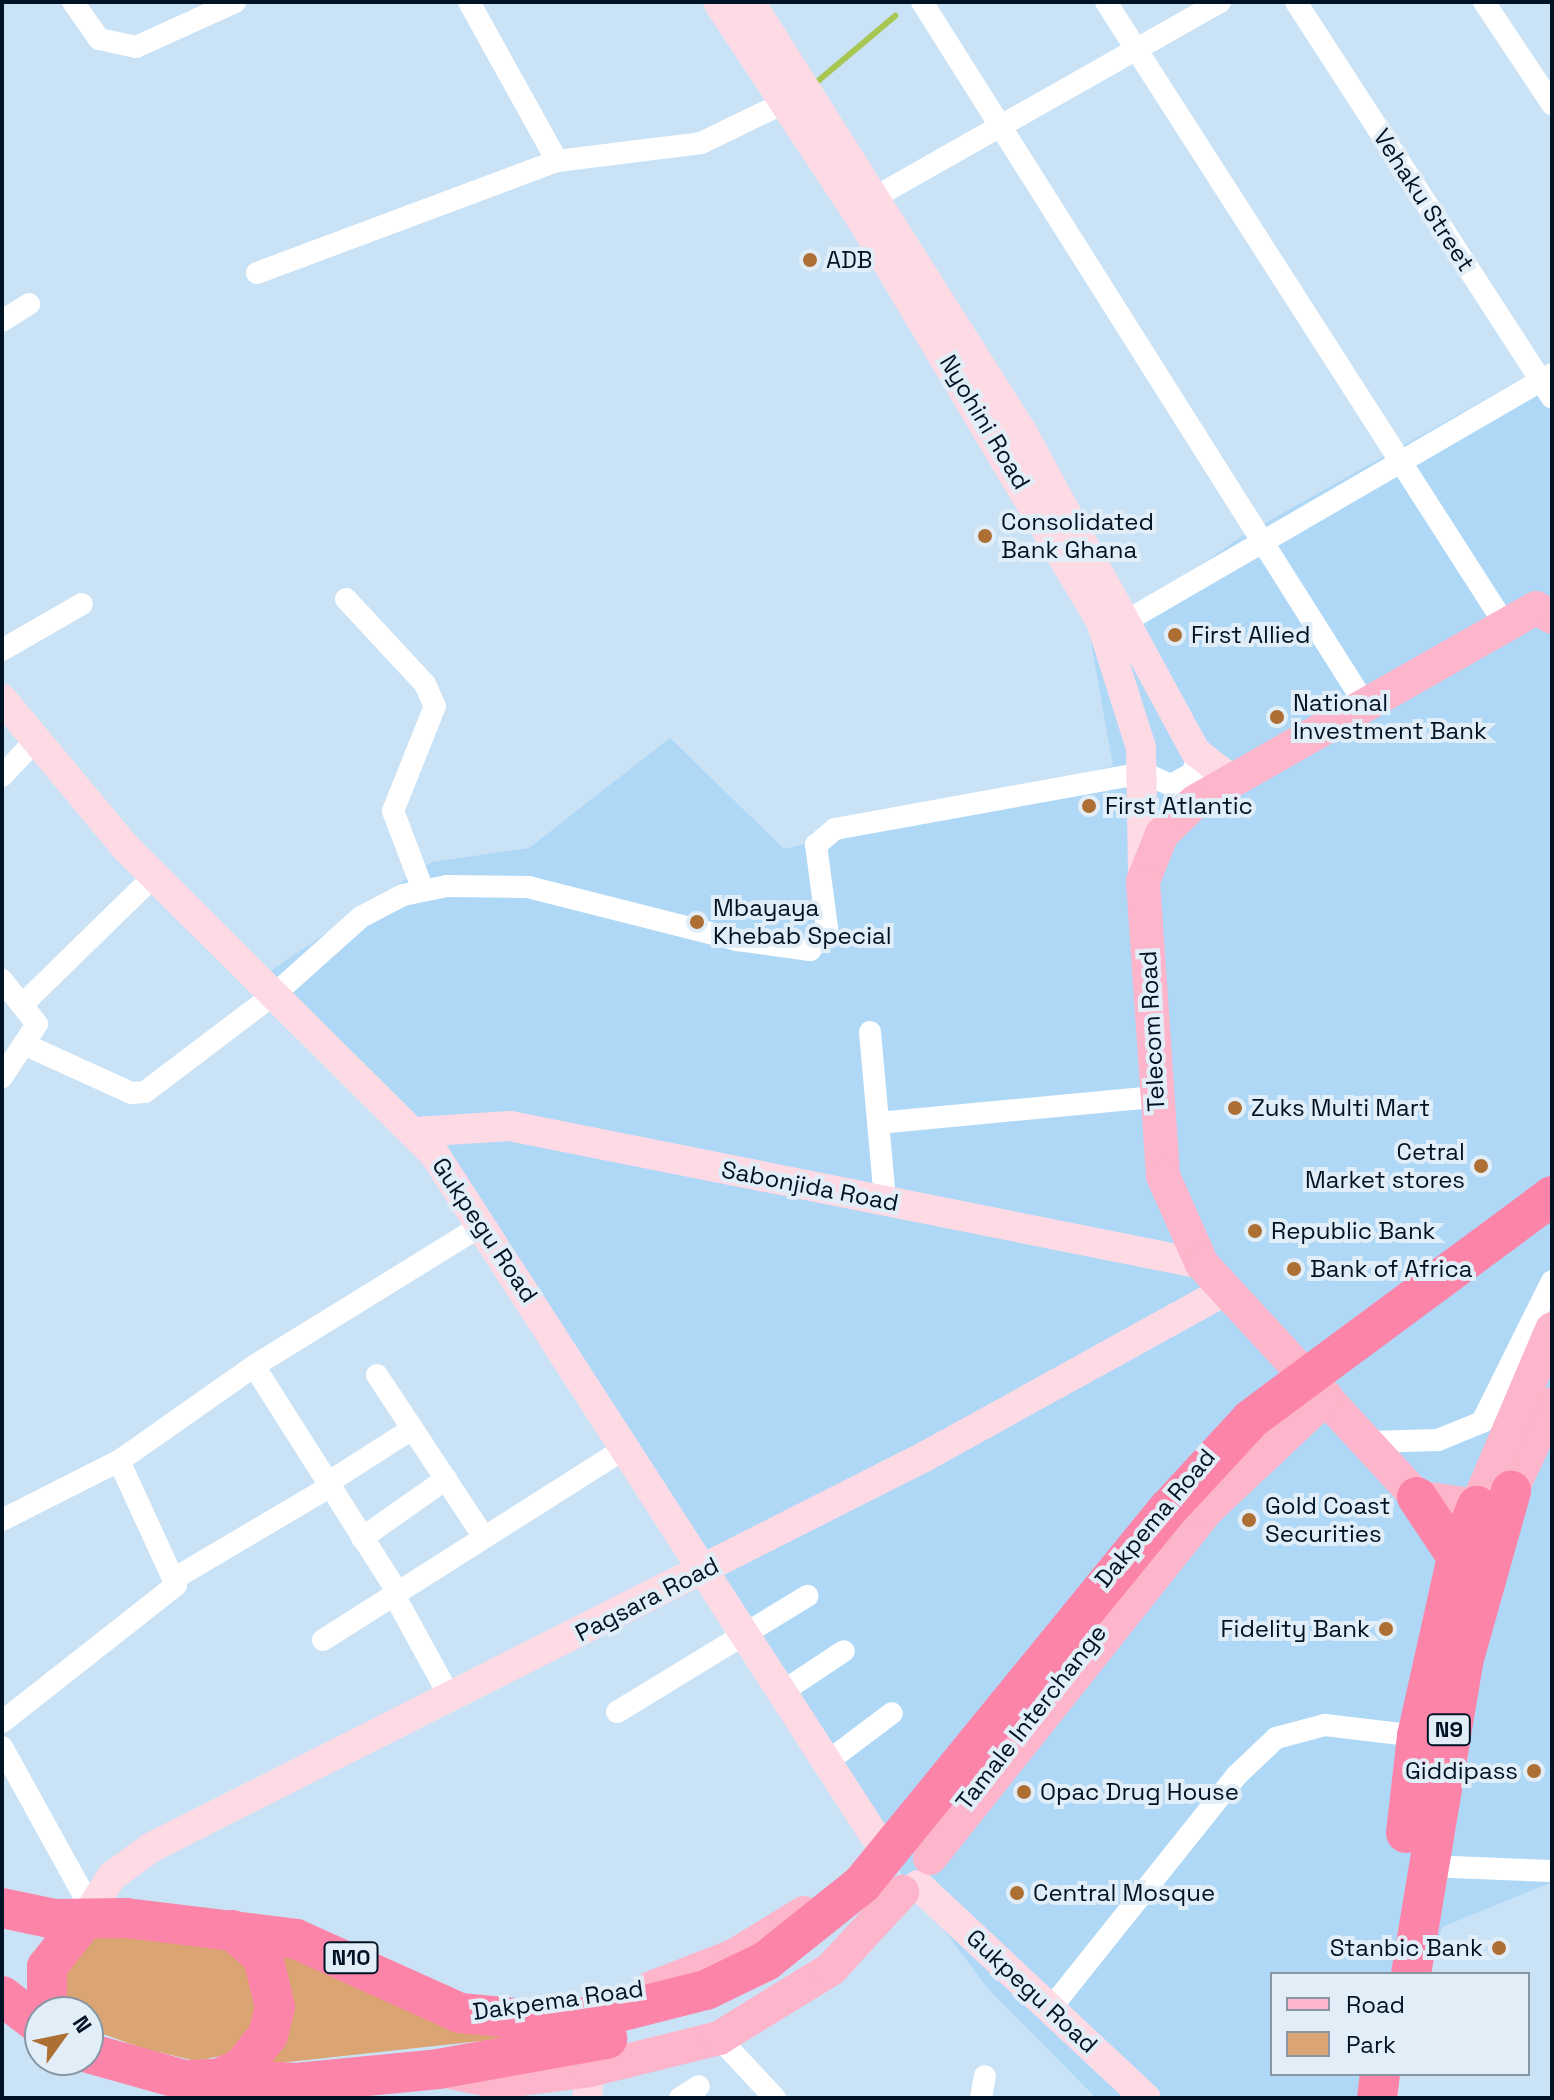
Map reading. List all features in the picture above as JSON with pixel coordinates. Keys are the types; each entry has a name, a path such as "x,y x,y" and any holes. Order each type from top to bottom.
{"highway":[{"name":"Tamale Interchange","path":"460,2013 561,2019 714,2013 766,1961 862,1884 1169,1508 1251,1419 1552,1196"},
{"name":"Tamale Interchange","path":"438,2069 714,2013 781,1981 847,1934 965,1803 1200,1507 1261,1443 1552,1225"},
{"path":"1417,1497 1457,1557"},
{"name":"N9","path":"1391,1972 1417,1736 1457,1557 1494,1499"},
{"name":"N9","path":"1411,1972 1427,1866 1494,1499"},
{"name":"N10","path":"2,1908 232,1930"},
{"path":"47,1996 47,1967 87,1914"},
{"path":"191,2086 255,2056 275,2007 263,1957 232,1930"},
{"name":"Dakpema Road","path":"232,1930 320,1944 460,2013"},
{"path":"2,1996 24,2013"},
{"name":"Dakpema Road","path":"104,2058 191,2086 319,2089 438,2069"},
{"path":"1377,2098 1380,2076"},
{"path":"1397,2098 1400,2076"}],"main road":[{"path":"1143,881 1177,816 1232,780 1365,704 1506,626 1547,608"},
{"name":"Telecom Road","path":"1143,881 1155,1097 1170,1207 1202,1264 1370,1442 1417,1497"},
{"name":"N9","path":"1494,1499 1552,1329"},
{"name":"Dakpema Road","path":"460,2013 663,1986 734,1956 805,1912 878,1841 1290,1356"},
{"name":"Dakpema Road","path":"438,2069 498,2082 588,2084 714,2013 831,1969 917,1879 1208,1509 1327,1397"},
{"path":"1417,1497 1494,1499 1552,1404"},
{"path":"923,1839 917,1879 876,1885 878,1841 923,1839"}],"street":[{"path":"73,2 99,39 136,47 235,2"},
{"path":"469,2 557,161"},
{"name":"Nyohini Road","path":"718,2 786,102 1084,587 1127,688 1144,773 1143,881"},
{"name":"Nyohini Road","path":"750,2 877,196 1128,620 1196,752 1232,780"},
{"path":"922,2 1002,124 1365,704"},
{"path":"1106,2 1506,626"},
{"path":"877,196 1220,2"},
{"name":"Vehaku Street","path":"1296,2 1548,384"},
{"path":"1484,2 1552,104"},
{"path":"257,273 557,161 701,143 786,102"},
{"path":"2,321 29,304"},
{"path":"1128,620 1400,459 1548,384"},
{"path":"346,599 425,684 435,706 393,811 423,890"},
{"path":"2,650 82,604"},
{"name":"Gukpegu Road","path":"2,699 33,743 154,876 416,1132 484,1224 878,1841"},
{"path":"2,776 33,743"},
{"path":"28,1046 137,1094 276,993 361,917 423,890 528,887 738,940 810,950 827,928 816,845 835,829 1144,773 1163,785 1181,782 1194,772 1196,752"},
{"path":"24,1003 154,876"},
{"path":"2,980 24,1003 37,1024 28,1046 2,1077"},
{"path":"870,1032 885,1201"},
{"path":"878,1123 1155,1097"},
{"name":"Sabonjida Road","path":"416,1132 510,1126 1202,1264"},
{"path":"2,1520 119,1461 254,1366 484,1224"},
{"path":"1370,1442 1438,1440 1482,1422 1552,1281"},
{"name":"Pagsara Road","path":"87,1914 122,1866 152,1847 703,1571 1225,1291"},
{"path":"254,1366 395,1592 450,1697"},
{"path":"377,1375 481,1533"},
{"path":"2,1722 166,1598 177,1577 330,1484 412,1429"},
{"path":"323,1640 481,1533 626,1448"},
{"path":"119,1461 177,1577"},
{"path":"362,1538 446,1479"},
{"path":"617,1712 807,1596"},
{"path":"782,1692 844,1651"},
{"path":"827,1762 892,1713"},
{"path":"1051,2008 1236,1776 1276,1738 1325,1725 1417,1736"},
{"path":"2,1747 87,1914"},
{"path":"1427,1866 1552,1871"},
{"name":"Gukpegu Road","path":"917,1879 1146,2098"},
{"path":"714,2013 775,2098"},
{"path":"680,2098 699,2086"}],"shaded area":[{"path":"1552,362 1552,1882 1442,1927 1430,1972 1270,1972 1270,2076 1400,2076 1394,2098 1096,2098 989,1990 791,1726 440,1144 269,972 432,862 529,848 670,738 784,849 1113,766 1091,643 1242,536"}],"green space":[{"path":"224,1934 251,1956 256,2024 226,2055 196,2061 142,2048 104,2034 104,1996 62,1996 66,1953 81,1937"},
{"path":"279,1943 545,2034 261,2065 294,2008"}],"waterway":[{"path":"812,86 895,16"}],"place":[{"name":"ADB","path":"810,260"},
{"name":"Consolidated Bank Ghana","path":"985,536"},
{"name":"First Allied","path":"1175,635"},
{"name":"National Investment Bank","path":"1277,717"},
{"name":"First Atlantic","path":"1089,806"},
{"name":"Mbayaya Khebab Special","path":"697,922"},
{"name":"Zuks Multi Mart","path":"1235,1108"},
{"name":"Cetral Market stores","path":"1481,1166"},
{"name":"Republic Bank","path":"1255,1231"},
{"name":"Bank of Africa","path":"1294,1269"},
{"name":"Gold Coast Securities","path":"1249,1520"},
{"name":"Fidelity Bank","path":"1386,1629"},
{"name":"Giddipass","path":"1534,1771"},
{"name":"Opac Drug House","path":"1024,1792"},
{"name":"Central Mosque","path":"1017,1893"},
{"name":"Stanbic Bank","path":"1499,1948"}]}
